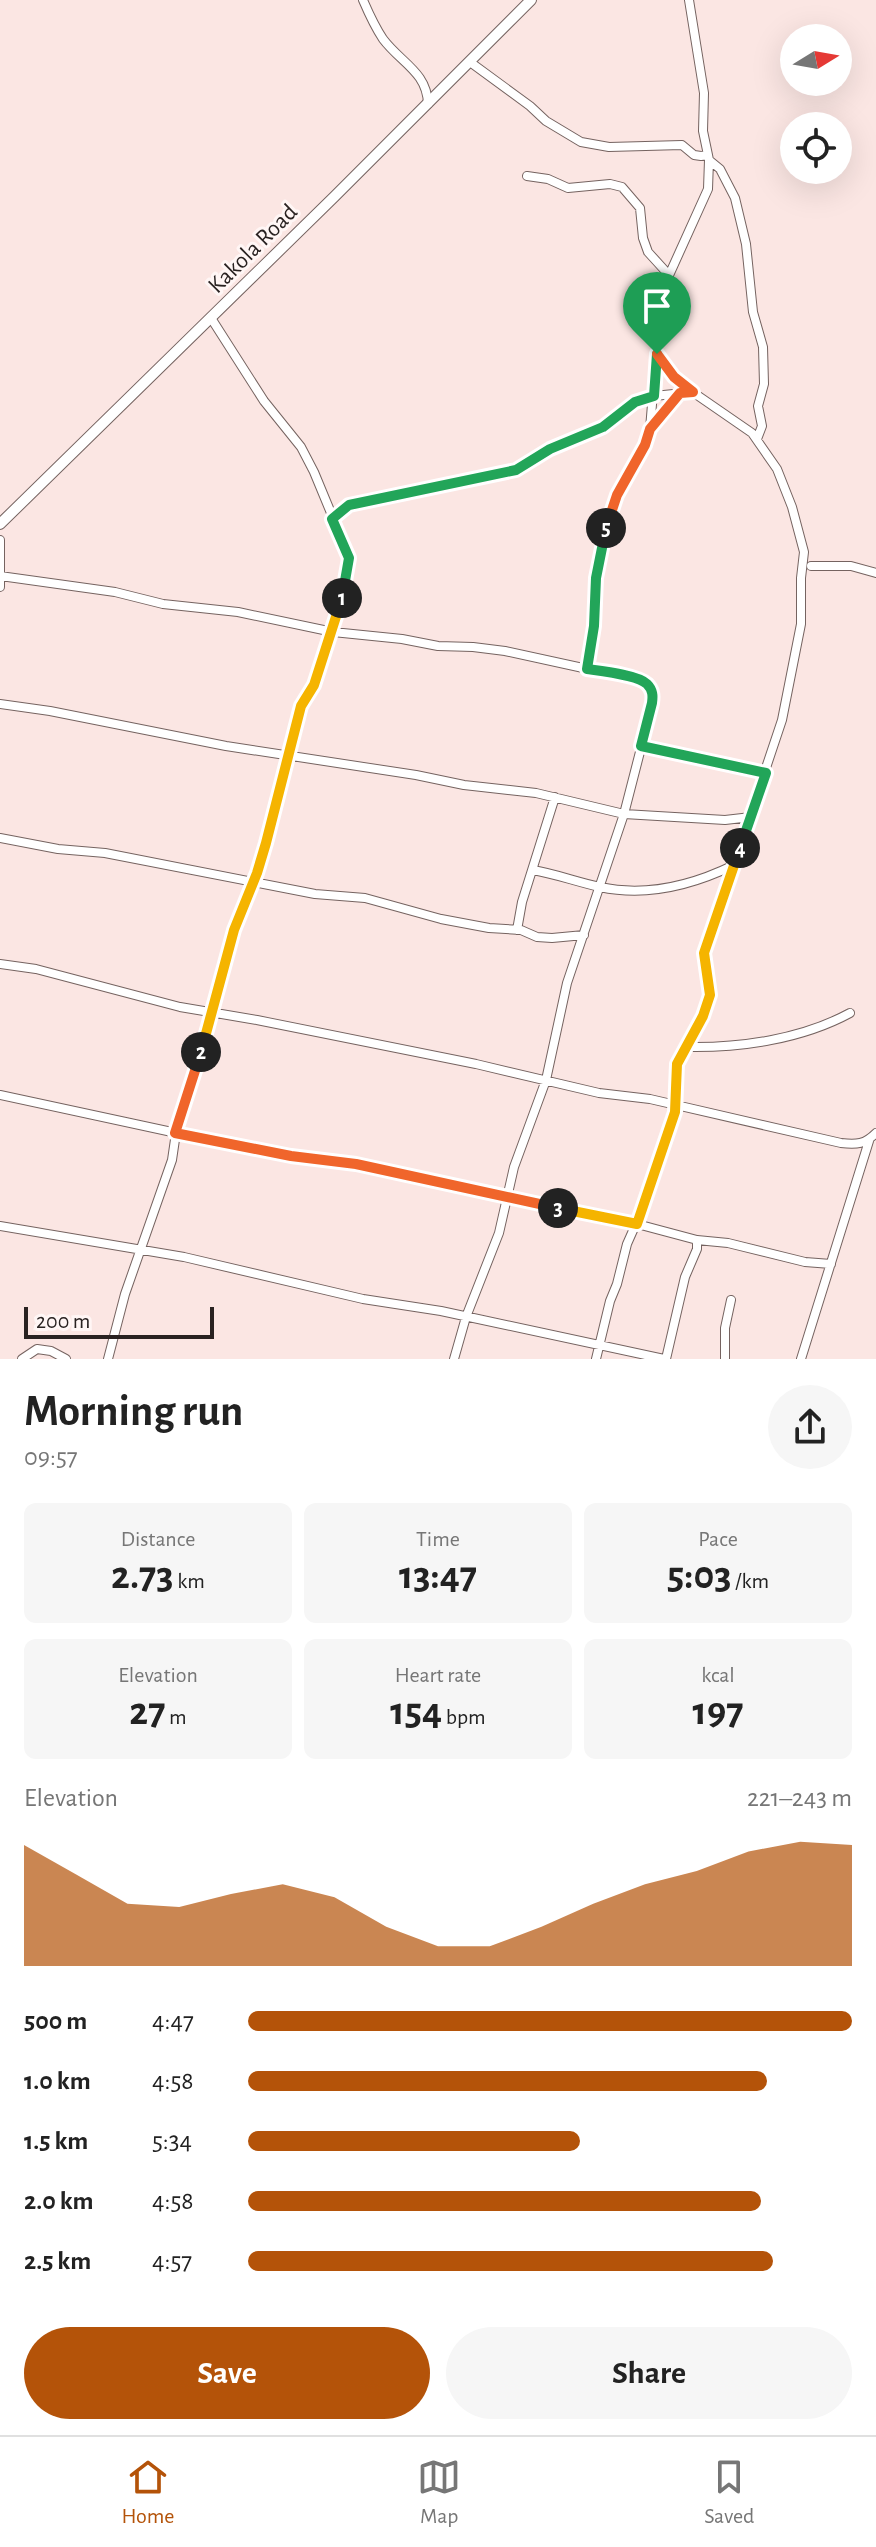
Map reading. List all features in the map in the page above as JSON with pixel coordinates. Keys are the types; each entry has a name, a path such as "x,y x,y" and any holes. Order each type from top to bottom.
{"main road":[{"name":"Kakola Road","path":"0,524 531,0"}],"street":[{"path":"363,0 384,40 427,88 428,104"},
{"path":"587,669 594,626 596,578 611,511 650,429 661,293 708,189 708,157 703,131 704,93 689,0"},
{"path":"470,62 546,121 581,142 609,147 682,145 694,155 708,157 720,169 731,189 746,244 753,312 764,352 764,384 758,406 762,426 757,439"},
{"path":"527,176 548,179 568,188 610,184 622,187 640,208 643,238 648,252 668,274"},
{"path":"108,1359 116,1323 172,1160 175,1133 234,930 262,858 301,706 311,692 333,632 349,558 301,447 264,401 211,318"},
{"path":"596,1359 627,1244 672,1124 676,1105 676,1067 703,1016 710,995 704,953 782,720 801,624 804,552 792,507 777,469 757,439 732,417 674,377 657,354"},
{"path":"332,519 349,505 516,470 550,449 603,427 635,402 654,396 693,392"},
{"path":"650,429 680,393"},
{"path":"0,540 0,587"},
{"path":"811,566 851,566 876,573"},
{"path":"0,576 102,590 163,604 238,612 333,632 505,651 638,680 649,687 652,703 624,814 567,983 546,1080 514,1167 499,1233 466,1317 454,1359"},
{"path":"0,704 226,746 555,797 624,814 725,820 751,817"},
{"path":"641,746 766,773"},
{"path":"517,930 522,902 555,797"},
{"path":"0,838 33,846 89,850 142,859 315,894 365,898 457,922 517,930 545,938 584,935"},
{"path":"533,870 601,887 656,889 708,878 734,865"},
{"path":"0,964 36,969 180,1007 599,1093 629,1095 841,1143 869,1141"},
{"path":"687,1047 735,1046 827,1024 850,1013"},
{"path":"0,1095 291,1156 356,1164 637,1224 697,1240 728,1243 805,1262 831,1264"},
{"path":"801,1359 869,1141 876,1133"},
{"path":"0,1226 184,1257 363,1299 466,1317 665,1359 697,1240"},
{"path":"725,1359 725,1328 731,1300"},
{"path":"22,1359 37,1349 51,1351 66,1359"}],"route":[{"path":"657,354 674,377 693,392 680,393 650,429 611,511 596,578 594,626 587,669 647,684 653,696 641,746 766,773 704,953 710,995 703,1016 677,1064 672,1124 637,1224 356,1164 291,1156 175,1133 189,1095 234,930 266,843 301,706 314,685 344,589 349,558 332,519 349,505 378,497 479,480 516,470 550,449 603,427 635,402 654,396 657,354"}]}
